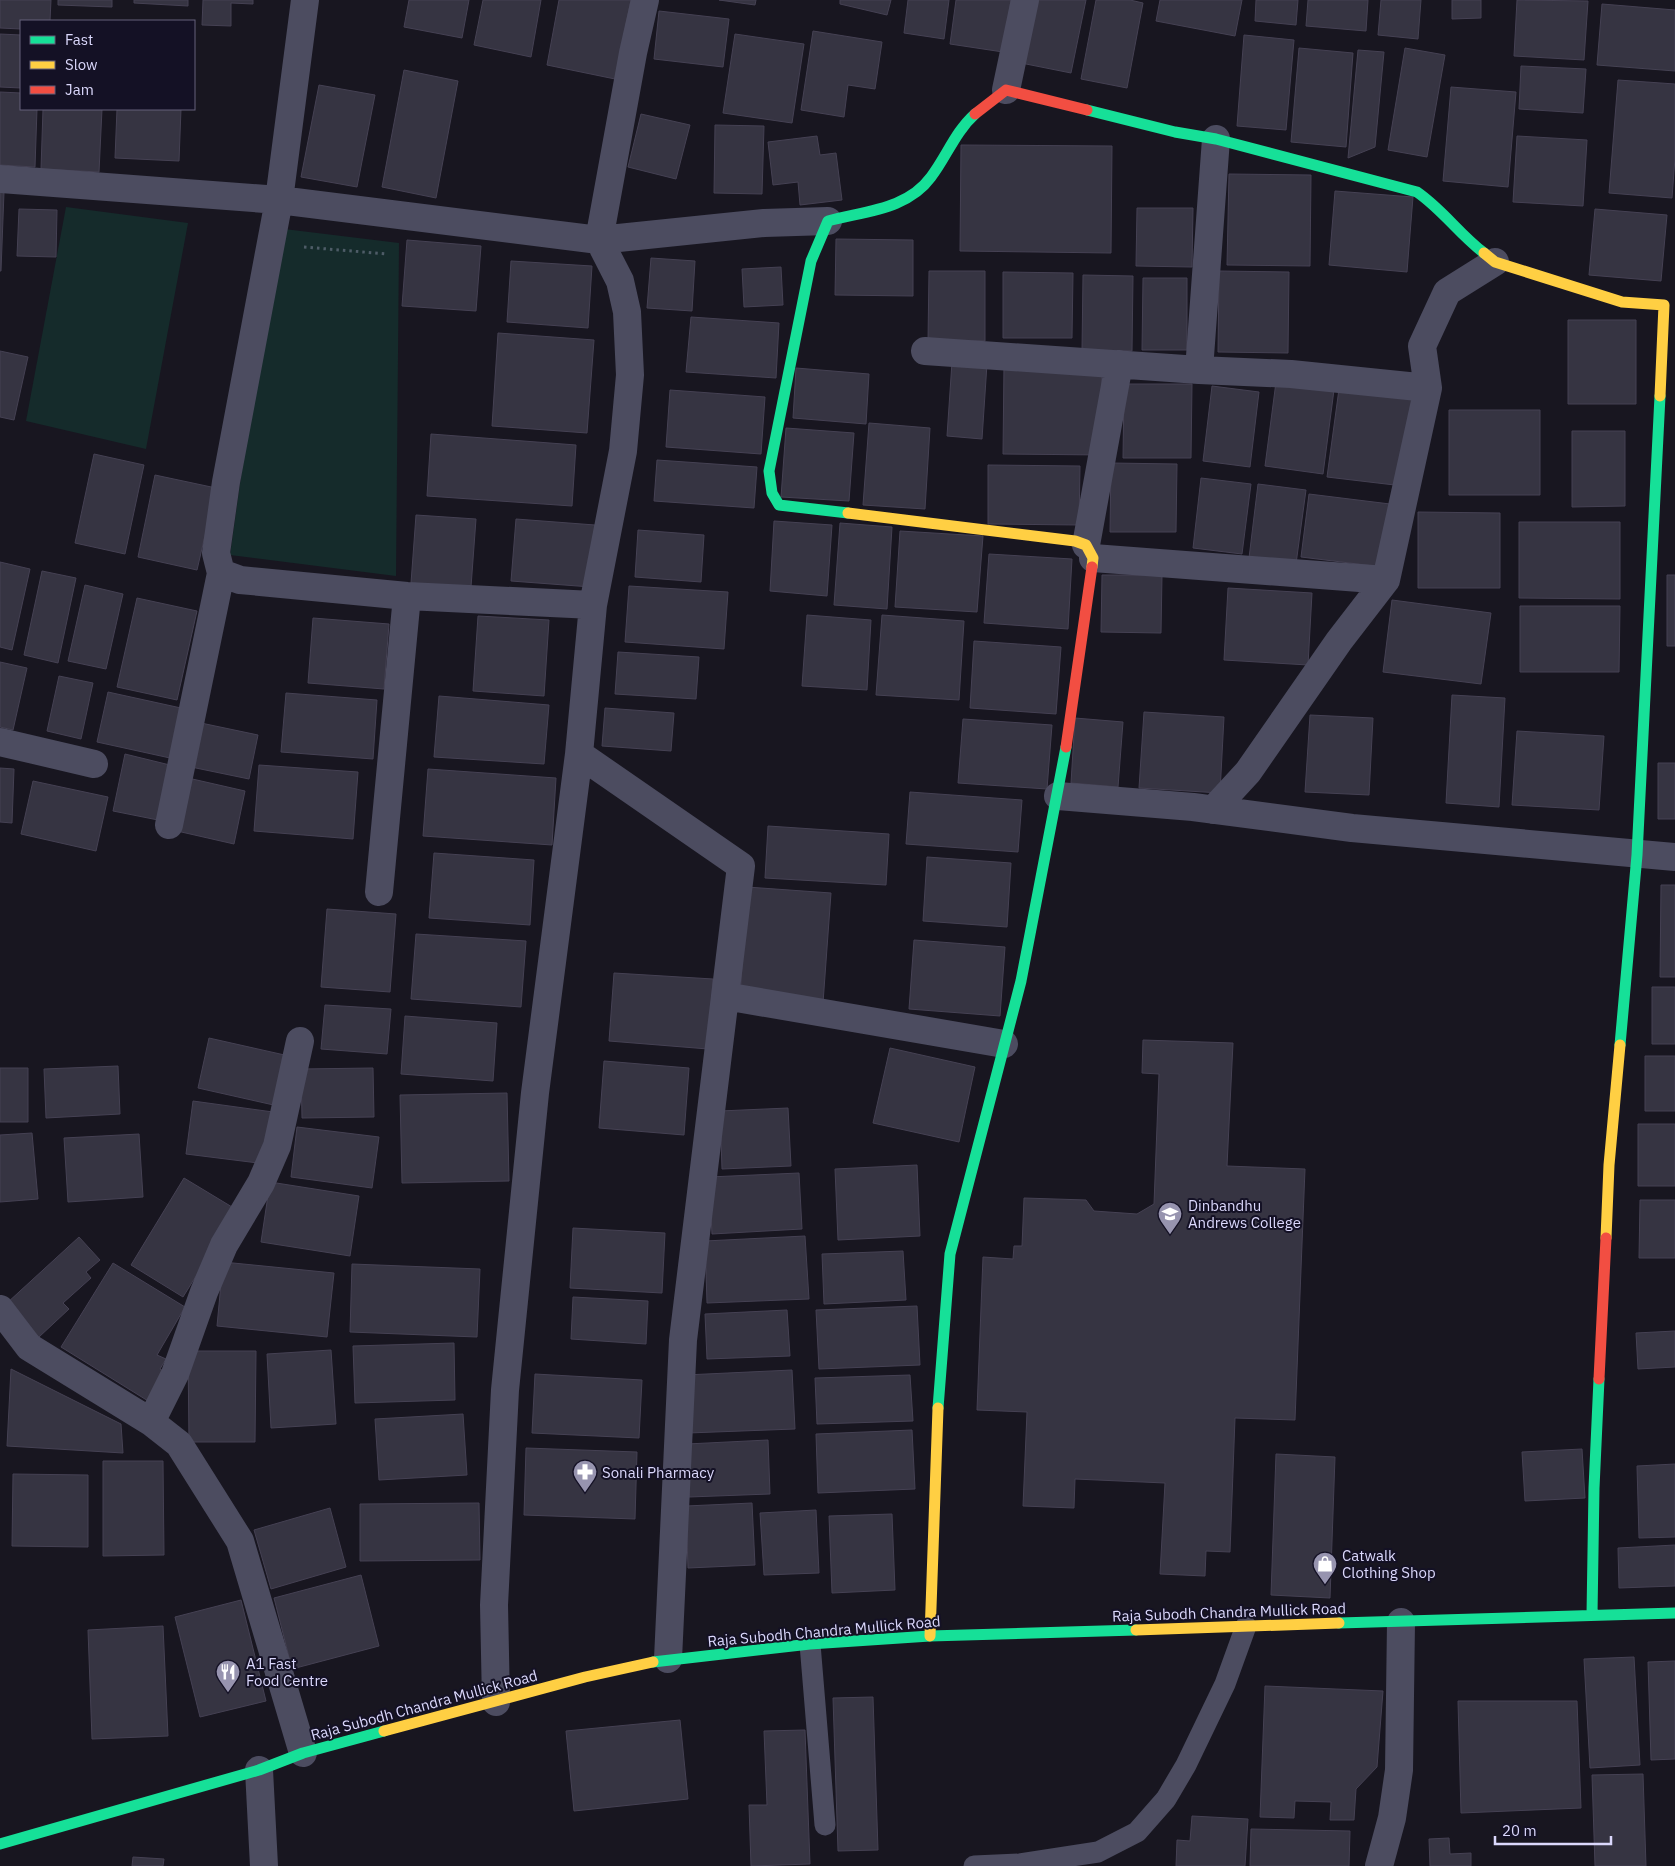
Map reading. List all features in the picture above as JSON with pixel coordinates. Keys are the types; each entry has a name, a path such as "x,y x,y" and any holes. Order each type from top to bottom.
{"street":[{"path":"168,825 221,573 216,553 226,482 279,200 305,0"},
{"path":"496,1702 494,1605 505,1390 535,1093 579,754 593,605 623,451 630,375 627,312 620,281 599,240 633,53 645,0"},
{"path":"0,179 279,200 599,240 764,223 828,221 849,215 874,212 915,194 932,179 964,125 1006,90 1025,0"},
{"path":"1006,90 1175,132 1216,139 1418,192 1436,205 1473,245 1495,262 1622,302 1669,304 1637,855 1609,1165 1594,1488 1592,1615"},
{"path":"1199,370 1216,139"},
{"path":"828,221 811,261 769,471 772,493 779,504 1075,541 1090,552 1386,580"},
{"path":"1213,810 1248,772 1339,641 1386,580 1428,388 1422,346 1447,292 1495,262"},
{"path":"925,352 1199,370 1291,374 1428,388"},
{"path":"930,1636 937,1424 950,1254 1021,981 1058,796 1089,600 1090,552 1119,364"},
{"path":"221,573 240,580 407,596 593,605"},
{"path":"379,892 407,596"},
{"path":"0,742 94,764"},
{"path":"579,754 741,866 683,1340 668,1659"},
{"path":"1058,796 1213,810 1352,828 1675,857"},
{"path":"726,996 1004,1044"},
{"path":"151,1422 175,1374 204,1292 224,1245 261,1183 277,1146 300,1041"},
{"path":"0,1309 10,1340 29,1347 151,1422 179,1444 240,1541 303,1754"},
{"name":"Raja Subodh Chandra Mullick Road","path":"0,1844 259,1770 303,1754 585,1677 668,1659 810,1644 930,1636 1675,1613"},
{"path":"1379,1866 1392,1818 1399,1770 1401,1622"},
{"path":"259,1770 264,1866"}],"lane":[{"path":"974,1866 1020,1864 1098,1852 1137,1832 1166,1799 1186,1765 1225,1684 1246,1626"},
{"path":"810,1644 825,1825"}],"path":[{"path":"271,244 387,254"}],"green space":[{"path":"66,207 188,223 146,449 26,421"},
{"path":"276,228 399,243 396,576 230,555"}],"building":[{"path":"0,0 51,0 50,20 20,20 20,29 0,28"},
{"path":"58,0 112,0 112,7 58,5"},
{"path":"134,0 188,0 188,6 134,3"},
{"path":"203,0 253,0 253,4 231,3 231,26 202,25"},
{"path":"409,0 469,0 462,38 404,27"},
{"path":"483,0 541,0 531,57 474,45"},
{"path":"559,0 631,0 615,79 547,65"},
{"path":"719,0 756,0 755,5"},
{"path":"840,0 891,0 887,15 840,4"},
{"path":"908,0 949,0 944,39 904,33"},
{"path":"956,0 1011,0 1003,52 950,44"},
{"path":"1033,0 1086,0 1071,73 1021,63"},
{"path":"1096,0 1130,0 1143,3 1127,88 1081,79"},
{"path":"1160,0 1242,0 1235,36 1156,21"},
{"path":"1256,0 1298,0 1296,25 1255,21"},
{"path":"1308,0 1368,0 1366,31 1306,26"},
{"path":"1381,0 1421,0 1418,39 1378,35"},
{"path":"1452,0 1481,0 1481,18 1452,19"},
{"path":"1517,0 1588,1 1584,60 1514,56"},
{"path":"1602,4 1675,10 1675,71 1597,65"},
{"path":"659,11 729,19 723,67 654,59"},
{"path":"813,31 882,42 875,89 848,85 844,117 801,110"},
{"path":"0,34 20,35 20,88 0,87"},
{"path":"735,34 804,44 792,123 723,113"},
{"path":"1244,35 1294,40 1286,130 1237,126"},
{"path":"1299,48 1353,53 1346,147 1291,142"},
{"path":"1405,48 1445,55 1427,157 1388,150"},
{"path":"1358,50 1384,52 1375,147 1348,158"},
{"path":"1521,66 1586,69 1583,113 1519,109"},
{"path":"404,70 458,81 436,198 382,187"},
{"path":"1618,80 1675,84 1675,158 1672,198 1609,193"},
{"path":"319,85 375,95 357,187 301,177"},
{"path":"1451,87 1516,92 1508,187 1443,181"},
{"path":"0,92 20,93 20,110 37,110 35,167 0,165"},
{"path":"43,110 102,110 99,172 41,169"},
{"path":"117,110 181,110 179,161 115,158"},
{"path":"641,114 690,125 676,179 628,167"},
{"path":"715,125 764,126 762,194 714,193"},
{"path":"817,136 820,155 836,153 842,200 800,205 798,182 773,185 768,142"},
{"path":"1517,136 1587,140 1583,206 1513,202"},
{"path":"961,145 1112,146 1111,253 960,251"},
{"path":"1229,174 1311,175 1310,266 1227,265"},
{"path":"1335,191 1413,197 1407,272 1329,265"},
{"path":"0,192 4,192 1,271 0,271"},
{"path":"1137,208 1193,208 1192,267 1136,266"},
{"path":"19,209 57,210 56,257 17,256"},
{"path":"1595,209 1667,215 1661,281 1589,275"},
{"path":"836,239 913,240 913,296 835,295"},
{"path":"407,240 481,246 476,311 402,306"},
{"path":"651,258 695,261 692,311 647,308"},
{"path":"511,261 592,266 588,328 507,322"},
{"path":"781,267 783,305 744,307 742,269"},
{"path":"929,271 985,271 985,341 928,341"},
{"path":"1219,271 1289,272 1288,353 1218,352"},
{"path":"1003,272 1073,273 1072,338 1003,338"},
{"path":"1083,275 1133,276 1132,351 1082,350"},
{"path":"1143,278 1187,278 1187,350 1142,350"},
{"path":"691,317 779,323 776,378 686,372"},
{"path":"1568,320 1636,320 1636,404 1568,404"},
{"path":"498,333 594,340 587,433 492,426"},
{"path":"0,351 28,357 14,420 0,417"},
{"path":"952,362 987,364 982,439 947,436"},
{"path":"1004,364 1102,366 1102,455 1003,454"},
{"path":"796,368 869,374 866,424 793,418"},
{"path":"1276,382 1334,390 1323,474 1265,466"},
{"path":"1124,384 1192,384 1191,458 1123,458"},
{"path":"1212,386 1259,392 1250,467 1203,461"},
{"path":"1339,389 1414,399 1403,486 1327,477"},
{"path":"670,390 765,397 761,454 666,447"},
{"path":"1449,410 1540,410 1540,495 1449,495"},
{"path":"869,423 930,428 925,509 863,505"},
{"path":"786,428 854,433 849,501 781,497"},
{"path":"1572,431 1625,431 1625,506 1572,507"},
{"path":"431,434 576,445 572,506 427,496"},
{"path":"94,454 144,465 125,554 75,543"},
{"path":"657,460 757,467 754,508 654,501"},
{"path":"1111,463 1177,464 1176,532 1110,532"},
{"path":"988,465 1080,466 1079,525 988,524"},
{"path":"155,475 216,488 197,570 138,557"},
{"path":"1201,478 1251,484 1242,554 1193,548"},
{"path":"1258,484 1306,490 1296,564 1249,558"},
{"path":"1309,494 1390,504 1382,567 1301,557"},
{"path":"1418,512 1500,513 1500,588 1418,588"},
{"path":"416,515 476,519 471,587 411,583"},
{"path":"516,519 595,525 591,587 511,581"},
{"path":"774,521 832,525 827,596 770,591"},
{"path":"1519,522 1620,522 1620,599 1519,598"},
{"path":"840,523 892,527 887,609 834,605"},
{"path":"638,530 704,535 701,582 635,577"},
{"path":"900,531 983,536 977,612 895,607"},
{"path":"989,554 1072,559 1068,629 984,623"},
{"path":"0,562 30,569 12,650 0,647"},
{"path":"42,571 76,578 58,663 24,655"},
{"path":"1102,575 1162,575 1161,633 1101,632"},
{"path":"1667,575 1675,575 1675,646 1667,646"},
{"path":"85,585 123,594 106,669 68,661"},
{"path":"629,586 728,592 724,649 625,642"},
{"path":"1228,588 1312,593 1308,665 1224,660"},
{"path":"137,598 197,611 177,700 117,687"},
{"path":"1392,600 1491,613 1481,684 1383,672"},
{"path":"1520,606 1620,606 1619,672 1520,672"},
{"path":"807,615 871,620 867,690 802,686"},
{"path":"882,615 964,621 959,700 876,695"},
{"path":"478,616 549,620 544,696 473,691"},
{"path":"313,618 389,624 384,689 308,683"},
{"path":"974,641 1061,647 1056,714 970,708"},
{"path":"618,652 699,657 696,699 615,694"},
{"path":"0,662 27,668 13,730 0,727"},
{"path":"59,676 93,683 81,739 47,731"},
{"path":"108,692 181,708 170,758 97,742"},
{"path":"286,693 377,700 373,759 281,752"},
{"path":"1452,695 1505,698 1499,807 1446,803"},
{"path":"439,696 549,705 544,764 434,757"},
{"path":"605,708 674,713 671,751 602,746"},
{"path":"1144,712 1224,717 1220,793 1139,788"},
{"path":"1310,715 1373,718 1369,795 1305,792"},
{"path":"1075,718 1123,722 1118,787 1071,783"},
{"path":"963,719 1052,725 1047,789 958,783"},
{"path":"201,723 258,735 249,779 191,767"},
{"path":"1517,731 1604,736 1599,810 1512,805"},
{"path":"125,754 174,766 163,821 113,811"},
{"path":"1658,763 1675,763 1675,819 1658,819"},
{"path":"259,765 358,772 353,839 254,831"},
{"path":"0,768 14,769 12,823 0,822"},
{"path":"428,769 556,778 552,845 423,836"},
{"path":"188,778 245,791 234,844 177,831"},
{"path":"33,781 108,797 96,851 21,834"},
{"path":"910,792 1022,800 1018,852 906,844"},
{"path":"768,826 889,834 886,885 765,878"},
{"path":"434,853 534,860 530,925 429,918"},
{"path":"927,857 1011,863 1007,927 923,921"},
{"path":"1661,885 1675,885 1675,977 1660,977"},
{"path":"747,887 831,893 823,1003 740,997"},
{"path":"327,909 396,914 390,992 321,987"},
{"path":"416,934 526,941 521,1007 411,999"},
{"path":"914,940 1005,947 1000,1016 909,1009"},
{"path":"614,973 713,979 708,1049 609,1041"},
{"path":"1652,987 1675,987 1675,1044 1652,1044"},
{"path":"325,1005 391,1009 387,1054 321,1049"},
{"path":"405,1016 497,1023 493,1081 401,1074"},
{"path":"209,1038 289,1056 278,1106 198,1088"},
{"path":"1143,1040 1233,1043 1227,1166 1305,1169 1295,1420 1235,1418 1230,1552 1206,1551 1205,1576 1160,1574 1165,1483 1075,1479 1074,1508 1023,1506 1027,1412 977,1410 983,1257 1013,1259 1014,1246 1022,1246 1024,1198 1086,1200 1094,1211 1137,1214 1154,1204 1159,1074 1142,1073"},
{"path":"890,1048 975,1067 959,1142 873,1123"},
{"path":"1645,1056 1675,1056 1675,1111 1645,1111"},
{"path":"604,1061 689,1068 684,1135 599,1128"},
{"path":"118,1066 120,1114 46,1118 44,1069"},
{"path":"0,1068 28,1068 28,1122 0,1122"},
{"path":"373,1068 374,1117 302,1118 301,1069"},
{"path":"507,1093 509,1181 402,1183 400,1095"},
{"path":"193,1101 273,1112 266,1164 186,1154"},
{"path":"788,1108 791,1166 722,1169 720,1111"},
{"path":"1638,1124 1675,1124 1675,1186 1638,1186"},
{"path":"297,1127 379,1137 372,1188 291,1177"},
{"path":"32,1133 38,1199 0,1202 0,1135"},
{"path":"139,1134 143,1197 68,1202 64,1138"},
{"path":"917,1165 920,1236 838,1240 835,1169"},
{"path":"799,1173 802,1229 712,1234 709,1177"},
{"path":"184,1178 237,1210 183,1297 131,1265"},
{"path":"270,1182 359,1196 350,1256 261,1242"},
{"path":"1640,1200 1675,1200 1675,1258 1639,1258"},
{"path":"573,1228 665,1233 662,1293 570,1288"},
{"path":"805,1236 809,1299 707,1303 705,1241"},
{"path":"79,1237 100,1260 86,1272 91,1278 63,1303 69,1309 39,1337 7,1303"},
{"path":"903,1251 906,1300 824,1304 822,1254"},
{"path":"223,1262 334,1273 327,1337 217,1326"},
{"path":"113,1263 185,1307 157,1355 166,1359 160,1369 170,1375 153,1404 61,1347"},
{"path":"352,1264 480,1269 477,1337 350,1332"},
{"path":"573,1297 648,1301 646,1344 571,1339"},
{"path":"917,1306 920,1365 819,1369 816,1310"},
{"path":"787,1310 790,1356 707,1359 705,1314"},
{"path":"1675,1331 1675,1367 1638,1369 1636,1333"},
{"path":"454,1343 455,1400 355,1403 353,1346"},
{"path":"331,1350 336,1424 271,1428 267,1354"},
{"path":"188,1351 256,1351 255,1442 189,1442"},
{"path":"11,1369 121,1424 123,1453 7,1446"},
{"path":"792,1370 795,1429 688,1433 685,1375"},
{"path":"535,1374 642,1380 639,1438 532,1433"},
{"path":"910,1375 913,1421 817,1424 815,1378"},
{"path":"463,1414 467,1475 379,1480 375,1419"},
{"path":"912,1430 915,1489 818,1493 816,1434"},
{"path":"768,1440 770,1494 689,1497 687,1444"},
{"path":"526,1448 637,1452 635,1519 524,1515"},
{"path":"1582,1449 1585,1498 1525,1501 1522,1452"},
{"path":"1276,1454 1335,1457 1330,1598 1271,1595"},
{"path":"103,1461 163,1461 164,1555 103,1556"},
{"path":"1675,1464 1675,1537 1639,1538 1637,1466"},
{"path":"13,1474 88,1475 88,1547 12,1546"},
{"path":"479,1503 480,1560 360,1561 360,1504"},
{"path":"752,1503 755,1565 688,1568 686,1506"},
{"path":"330,1508 346,1567 271,1589 254,1530"},
{"path":"816,1510 819,1573 764,1575 760,1513"},
{"path":"892,1514 895,1590 832,1593 829,1516"},
{"path":"1675,1545 1675,1586 1619,1588 1618,1548"},
{"path":"361,1575 379,1646 292,1669 274,1598"},
{"path":"241,1600 266,1701 200,1717 175,1617"},
{"path":"163,1626 168,1736 92,1739 88,1630"},
{"path":"1634,1657 1640,1765 1590,1768 1584,1659"},
{"path":"1675,1661 1675,1759 1651,1760 1648,1662"},
{"path":"1265,1686 1383,1691 1377,1767 1356,1789 1354,1820 1330,1820 1331,1802 1295,1801 1294,1818 1260,1817"},
{"path":"873,1697 878,1850 838,1851 833,1698"},
{"path":"1458,1701 1577,1701 1581,1808 1461,1813"},
{"path":"680,1720 688,1799 574,1811 566,1731"},
{"path":"805,1730 810,1864 751,1866 749,1805 767,1805 764,1731"},
{"path":"1643,1774 1646,1866 1595,1866 1592,1775"},
{"path":"1192,1816 1248,1819 1245,1866 1176,1866 1177,1840 1190,1841"},
{"path":"1251,1829 1350,1831 1349,1866 1250,1866"},
{"path":"1449,1838 1450,1854 1471,1853 1471,1866 1430,1866 1429,1839"},
{"path":"133,1857 164,1859 163,1866 132,1866"}],"traffic: fast":[{"path":"1087,110 1175,132 1216,139 1417,192 1435,206 1484,253"},
{"path":"848,513 779,505 772,493 769,471 811,261 828,221 884,208 910,196 921,188 937,169 962,128 975,114"},
{"path":"1620,1045 1637,855 1660,396"},
{"path":"938,1408 950,1254 1021,981 1066,747"},
{"path":"1592,1615 1594,1488 1599,1379"},
{"path":"1339,1623 1675,1613"},
{"path":"653,1662 810,1644 930,1636 1136,1630"},
{"path":"0,1844 259,1770 303,1753 384,1731"}],"traffic: slow":[{"path":"1484,253 1495,262 1622,302 1664,305 1660,396"},
{"path":"848,513 1075,541 1086,545 1093,558 1092,567"},
{"path":"1606,1238 1609,1165 1620,1045"},
{"path":"930,1636 938,1408"},
{"path":"1136,1630 1339,1623"},
{"path":"384,1731 585,1677 653,1662"}],"traffic: jam":[{"path":"975,114 1006,90 1087,110"},
{"path":"1066,747 1092,567"},
{"path":"1599,1379 1606,1238"}],"place":[{"name":"Dinbandhu Andrews College","path":"1170,1235"},
{"name":"Sonali Pharmacy","path":"585,1493"},
{"name":"Catwalk Clothing Shop","path":"1325,1585"},
{"name":"A1 Fast Food Centre","path":"228,1693"}]}
